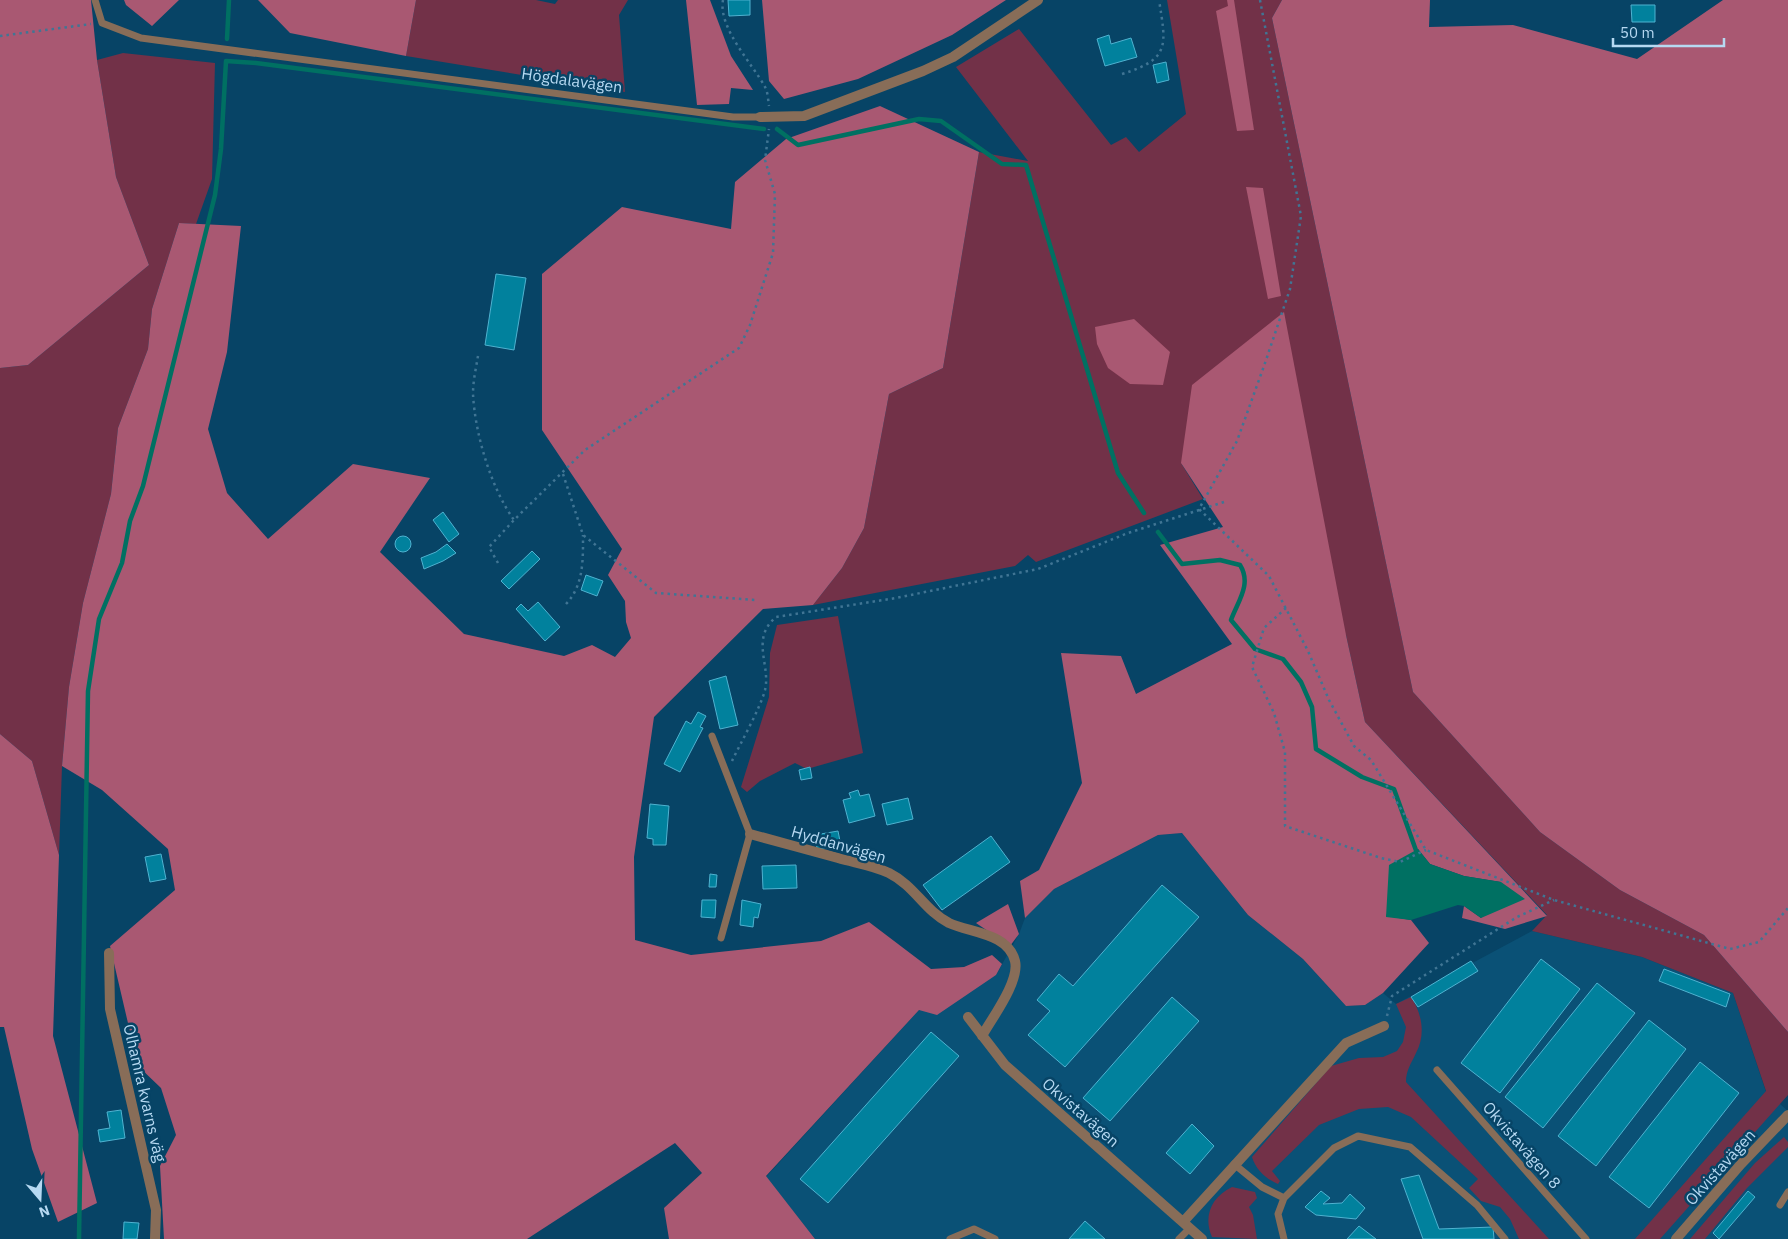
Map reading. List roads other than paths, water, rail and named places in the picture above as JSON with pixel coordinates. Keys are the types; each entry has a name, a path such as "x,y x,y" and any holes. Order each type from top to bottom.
{"street":[{"name":"Högdalavägen","path":"765,117 804,116 924,71 953,57 1038,0"},
{"name":"Hyddanvägen","path":"750,834 868,864 889,873 909,885 935,915 951,924 1000,941 1011,951 1015,962 1015,977 982,1036"},
{"name":"Olhamra kvarns väg","path":"109,953 110,1008 156,1210 154,1239"},
{"name":"Okvistavägen","path":"968,1017 1005,1065 1202,1239"},
{"path":"1186,1225 1234,1164 1346,1043 1384,1026"},
{"name":"Okvistavägen","path":"1676,1239 1741,1164 1788,1117"}],"lane":[{"name":"Högdalavägen","path":"95,0 102,23 141,38 733,117 765,117"},
{"path":"712,736 750,834 722,938"},
{"name":"Okvistavägen 8","path":"1437,1070 1586,1239"},
{"path":"1284,1239 1278,1214 1284,1198 1334,1148 1358,1136 1410,1147 1477,1205 1505,1239"},
{"path":"1234,1164 1262,1187 1284,1198"},
{"path":"1780,1205 1788,1192"},
{"path":"1179,1239 1186,1225"},
{"path":"950,1239 974,1229 996,1239"}],"waterway":[{"path":"227,39 229,0"},
{"path":"79,1239 88,691 99,619 122,563 130,521 143,486 215,195 221,149 226,61 256,63 764,129"},
{"path":"777,129 798,145 919,119 941,121 1002,164 1026,165 1118,473 1144,513"},
{"path":"1158,532 1182,564 1220,560 1240,565 1245,579 1244,586 1231,620 1255,649 1283,659 1301,682 1312,707 1316,749 1362,777 1394,789 1418,856"}]}
